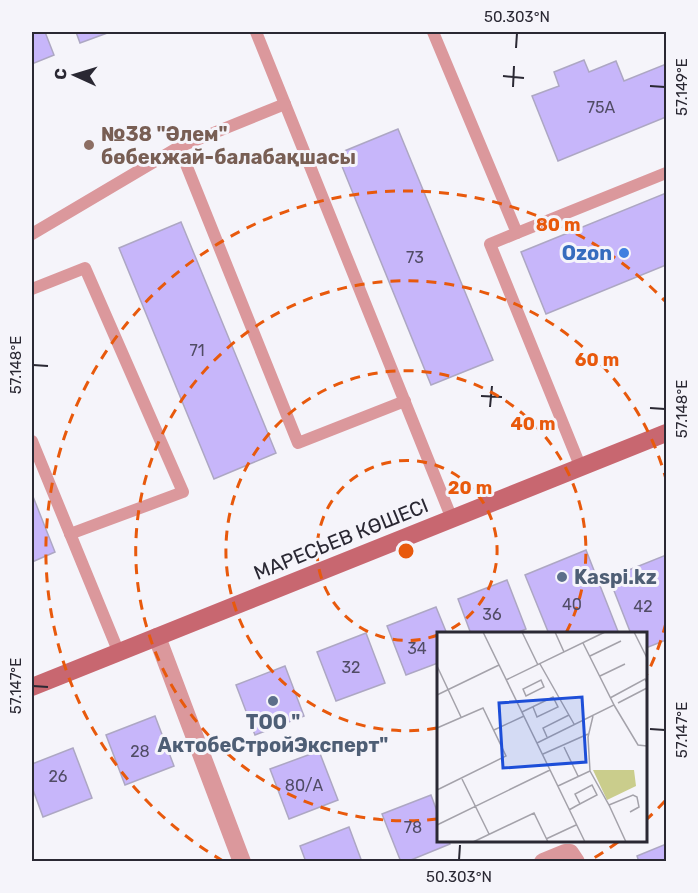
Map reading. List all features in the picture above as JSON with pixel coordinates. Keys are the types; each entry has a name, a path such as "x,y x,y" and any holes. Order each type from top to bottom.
{"main road":[{"name":"МАРЕСЬЕВ КӨШЕСІ","path":"32,687 666,433"}],"street":[{"path":"157,637 242,861"},
{"path":"543,861 565,853 570,853 576,861"}],"lane":[{"path":"256,32 452,519"},
{"path":"433,32 517,233"},
{"path":"32,234 178,147 285,104"},
{"path":"178,147 298,443 405,401"},
{"path":"580,468 490,244 666,173"},
{"path":"32,289 85,268 183,492 70,534"},
{"path":"32,441 119,653"}],"building":[{"path":"32,32 45,32 54,55 32,64"},
{"path":"76,32 110,32 80,43"},
{"path":"584,60 589,72 616,61 624,81 666,64 666,117 558,161 532,96 559,86 554,72"},
{"path":"398,129 493,360 431,385 337,154"},
{"path":"666,193 666,265 546,314 521,252"},
{"path":"181,222 276,453 214,479 119,248"},
{"path":"32,494 55,552 32,562"},
{"path":"586,550 618,632 548,632 525,575"},
{"path":"666,555 666,640 647,648 647,632 630,632 609,578"},
{"path":"507,580 526,629 519,632 470,632 458,599"},
{"path":"436,607 446,632 437,632 437,663 406,675 387,626"},
{"path":"366,633 385,683 336,701 317,652"},
{"path":"285,666 304,716 255,735 236,685"},
{"path":"155,716 174,766 125,785 106,735"},
{"path":"73,748 92,798 43,817 32,787 32,764"},
{"path":"319,751 338,800 289,819 270,769"},
{"path":"431,795 437,811 437,842 450,842 450,844 401,862 382,814"},
{"path":"349,827 362,862 306,862 300,846"},
{"path":"666,844 666,862 639,862 637,856"}],"place":[{"name":"№38 \"Әлем\" бөбекжай-балабақшасы","path":"89,145"},
{"name":"Ozon","path":"624,253"},
{"name":"Kaspi.kz","path":"562,577"},
{"name":"ТОО \" АктобеСтройЭксперт\"","path":"273,701"}]}
